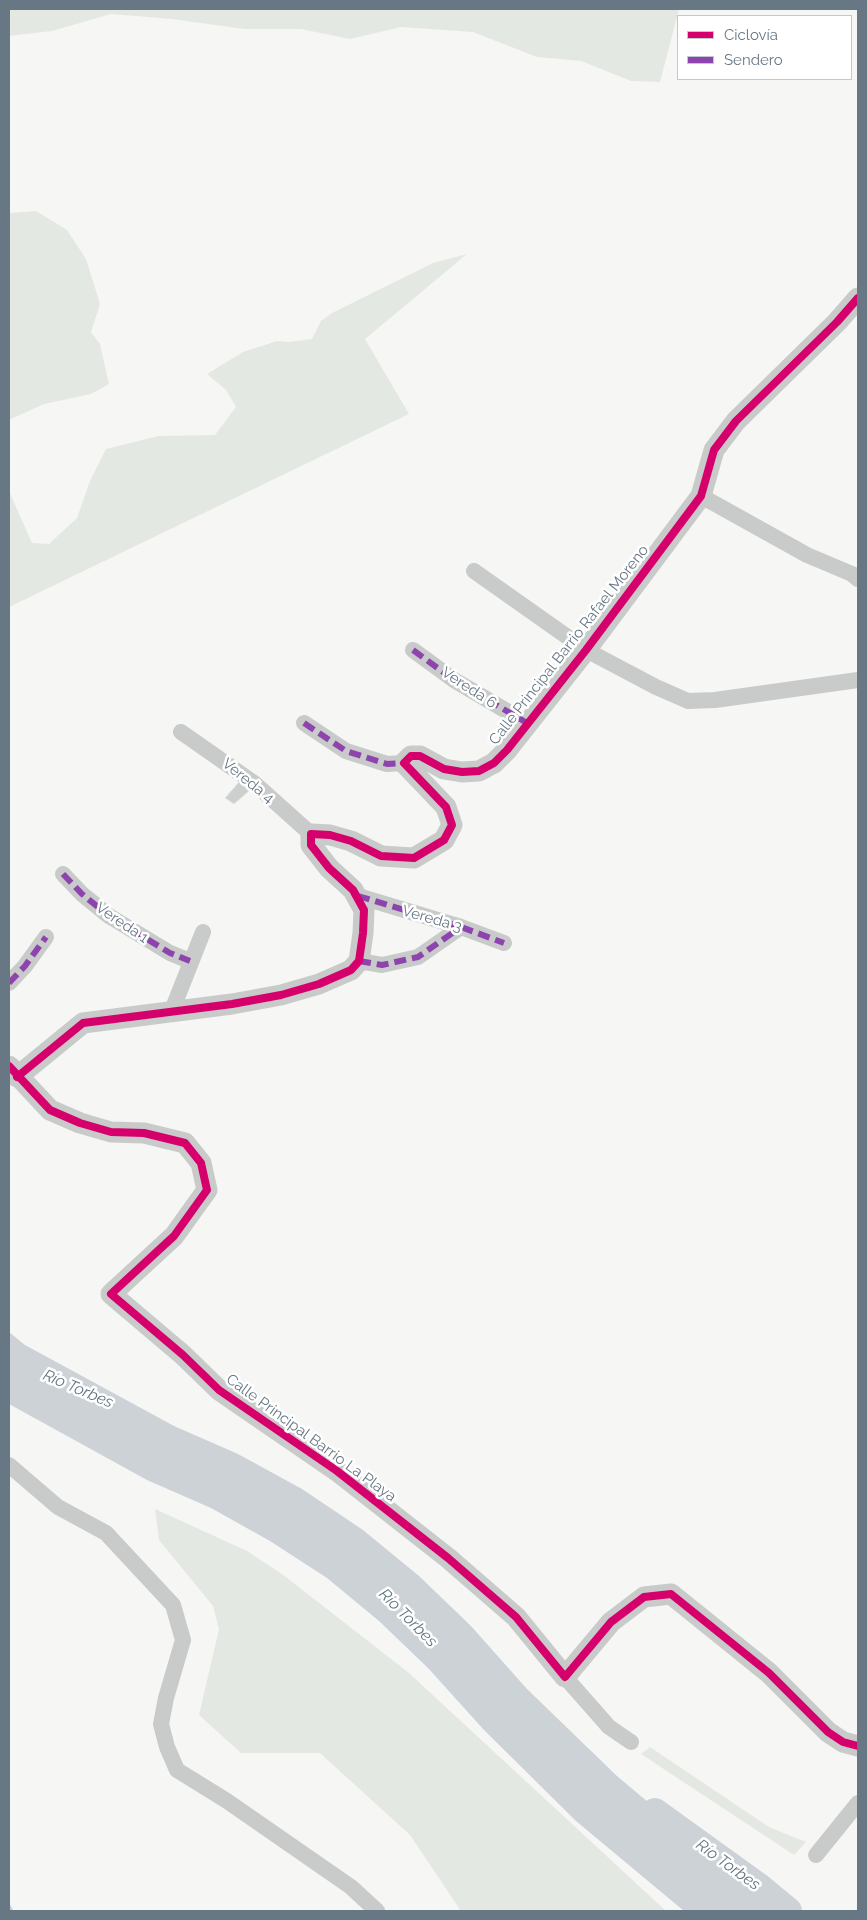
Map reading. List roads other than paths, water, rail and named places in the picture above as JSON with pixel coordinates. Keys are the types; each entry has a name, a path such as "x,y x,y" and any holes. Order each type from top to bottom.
{"street":[{"name":"Calle Principal Barrio Rafael Moreno","path":"404,763 411,756 420,756 444,769 462,772 479,771 494,762 586,650 701,496 714,450 736,421 837,322 858,298"},
{"path":"701,496 808,555 852,574 858,579"},
{"path":"474,571 586,650 656,687 688,701 715,700 858,680"},
{"name":"Vereda 6","path":"413,650 454,680 527,723"},
{"path":"13,1072 83,1023 171,1013 281,995 319,984 343,974 351,970 359,961 364,910 358,896 329,868 311,845 311,834 330,835 352,841 381,856 414,858 444,840 452,825 446,807 404,763 386,764 346,751 304,723"},
{"name":"Vereda 4","path":"181,732 254,783 311,834"},
{"name":"Vereda 1","path":"63,874 82,894 109,916 170,953 190,962"},
{"name":"Vereda 3","path":"358,896 461,927 504,943"},
{"path":"359,961 382,965 418,957 461,927"},
{"path":"171,1013 203,932"},
{"path":"9,983 25,966 46,937"},
{"name":"Calle Principal Barrio La Playa","path":"13,1072 50,1110 80,1123 111,1132 144,1133 185,1143 201,1163 207,1190 174,1236 111,1294 183,1355 219,1390 337,1471 448,1558 516,1617 564,1677"},
{"path":"9,1465 58,1506 106,1533 173,1605 183,1640 166,1698 161,1724 176,1770 227,1801 351,1886 377,1911"},
{"path":"631,1742 610,1727 564,1677 611,1622 644,1597 670,1594 768,1673 828,1732 843,1742 858,1746"},
{"path":"816,1855 858,1803"}],"water":[{"path":"9,1332 25,1345 174,1426 238,1454 302,1489 363,1530 419,1576 471,1626 527,1689 617,1776 777,1911 684,1911 576,1821 484,1730 428,1668 379,1621 327,1578 270,1541 211,1508 147,1480 9,1404"}],"waterway":[{"name":"Río Torbes","path":"655,1812 759,1887 788,1911"},
{"path":"9,1907 11,1911"}]}
